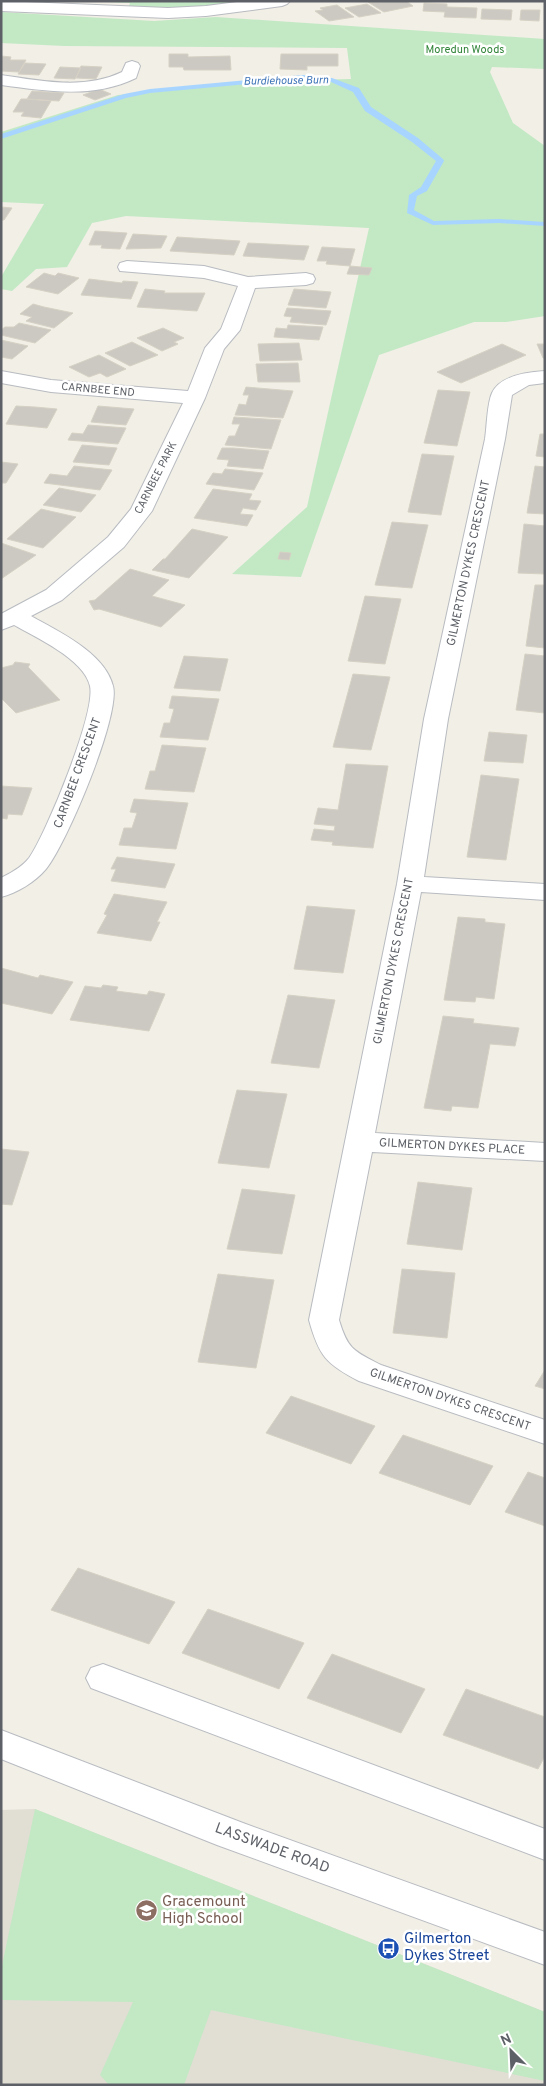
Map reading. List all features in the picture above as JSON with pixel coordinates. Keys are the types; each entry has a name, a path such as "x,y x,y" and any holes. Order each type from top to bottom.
{"street":[{"path":"1,6 168,13 215,10 282,1"},
{"path":"1,80 84,87 122,80 130,75 132,66"},
{"path":"127,267 204,272 248,283 306,278"},
{"name":"CARNBEE PARK","path":"8,620 54,595 116,542 141,511 195,398 215,348 230,330 248,283"},
{"name":"GILMERTON DYKES CRESCENT","path":"545,376 521,381 507,387 502,393 495,439 436,719 410,884 324,1320 331,1344 347,1362 370,1373 545,1432"},
{"name":"CARNBEE END","path":"1,377 51,386 195,398"},
{"name":"CARNBEE CRESCENT","path":"1,889 20,878 38,864 50,844 62,820 100,715 102,688 85,660 8,620"},
{"path":"410,884 545,892"},
{"name":"GILMERTON DYKES PLACE","path":"359,1142 545,1152"},
{"path":"103,1678 545,1845"},
{"name":"LASSWADE ROAD","path":"1,1744 230,1834 545,1949"}],"shaded area":[{"name":"Gracemount High School","path":"35,1809 545,2012 545,2085 1,2085 1,1810"}],"green space":[{"path":"85,1 232,1 232,4 168,8 129,6 130,3"},
{"name":"Moredun Woods","path":"1,12 154,21 216,17 545,39 545,69 492,67 490,72 513,123 545,146 545,316 506,322 474,322 379,355 301,577 232,574 307,507 369,228 126,216 92,223 67,267 36,269 12,291 1,289 1,277 44,204 1,202 1,132 118,95 272,81 351,79 347,48 65,46 1,43"},
{"name":"Gracemount High School","path":"35,1809 545,2012 545,2081 211,2010 184,2085 109,2085 100,2075 133,2002 1,2000 1,1970"}],"building":[{"path":"406,1 413,6 384,12 368,2"},
{"path":"424,3 447,4 447,7 477,8 476,18 444,17 445,12 423,11"},
{"path":"367,4 381,13 359,17 345,8"},
{"path":"337,5 354,17 329,21 315,11 323,10 320,8"},
{"path":"482,9 512,10 511,20 481,19"},
{"path":"521,10 540,10 539,21 520,20"},
{"path":"169,54 188,54 188,57 230,56 231,70 184,70 183,67 169,67"},
{"path":"281,54 338,54 338,66 307,66 307,70 280,69"},
{"path":"1,56 11,57 10,60 26,60 19,72 1,71"},
{"path":"25,63 46,64 39,75 18,74"},
{"path":"81,66 102,67 96,79 76,78"},
{"path":"60,67 81,68 75,79 54,78"},
{"path":"99,89 111,94 95,100 83,95"},
{"path":"32,91 64,93 59,101 27,99"},
{"path":"21,99 51,101 41,118 21,116 24,112 13,112"},
{"path":"1,207 12,208 4,220 1,220"},
{"path":"95,231 127,233 120,249 101,248 102,245 89,245"},
{"path":"133,234 167,236 161,248 126,249"},
{"path":"177,237 240,241 234,255 170,251"},
{"path":"248,243 309,246 304,260 243,256"},
{"path":"322,247 355,249 350,266 326,264 327,261 317,261"},
{"path":"350,266 372,268 369,275 347,274"},
{"path":"44,273 55,276 58,273 79,278 58,294 26,287"},
{"path":"89,279 122,283 123,281 138,282 131,299 81,295"},
{"path":"145,289 165,291 164,293 205,293 197,311 137,307"},
{"path":"294,289 331,292 326,308 288,305"},
{"path":"33,304 73,313 54,328 26,321 32,317 20,314"},
{"path":"287,308 331,311 326,325 290,322 292,317 284,316"},
{"path":"19,323 51,330 35,343 1,335 1,330 5,327 14,327"},
{"path":"288,325 323,327 319,340 274,337 276,328 287,329"},
{"path":"163,328 184,338 174,342 178,344 162,351 137,338"},
{"path":"1,340 28,346 12,359 1,357"},
{"path":"132,342 158,355 130,366 105,353"},
{"path":"299,343 302,360 260,361 258,344"},
{"path":"502,344 526,355 461,383 437,372"},
{"path":"537,344 545,344 545,358 543,358"},
{"path":"99,355 126,369 107,377 100,373 89,377 69,367"},
{"path":"298,363 300,382 258,382 256,364"},
{"path":"246,387 293,391 283,418 235,415 239,404 246,405 249,395 243,395"},
{"path":"438,390 470,392 457,446 424,443"},
{"path":"16,406 57,409 47,428 6,424"},
{"path":"98,406 134,409 126,425 91,422"},
{"path":"234,417 281,420 271,449 225,445 229,436 235,436 240,424 232,424"},
{"path":"88,425 126,428 118,444 68,440 72,433 83,434"},
{"path":"540,434 545,434 545,457 536,456"},
{"path":"82,445 117,448 109,465 73,462"},
{"path":"222,448 269,451 263,469 227,466 229,460 217,459"},
{"path":"422,454 454,456 441,515 408,512"},
{"path":"1,462 18,464 6,483 1,483"},
{"path":"74,466 112,470 100,490 44,483 50,474 67,476"},
{"path":"535,466 545,467 545,514 527,513"},
{"path":"225,469 263,473 254,490 206,484 213,473 222,474"},
{"path":"59,488 96,495 81,512 43,505"},
{"path":"213,489 252,494 249,500 261,501 256,510 243,508 240,514 253,515 247,526 194,518"},
{"path":"41,509 76,517 43,548 7,539"},
{"path":"392,522 428,525 412,588 375,585"},
{"path":"524,524 545,526 545,574 518,573"},
{"path":"192,529 228,537 189,578 152,570 165,559"},
{"path":"1,543 36,555 1,579"},
{"path":"280,552 291,553 289,560 278,559"},
{"path":"130,569 169,580 152,596 185,605 161,627 99,609 94,610 89,601 95,600"},
{"path":"535,585 545,585 545,648 526,646"},
{"path":"365,596 401,599 385,664 348,661"},
{"path":"525,654 545,656 545,713 516,710"},
{"path":"184,656 228,659 220,691 174,688"},
{"path":"15,662 30,664 28,667 60,700 16,713 1,698 1,668 13,665"},
{"path":"353,674 390,677 371,750 333,747"},
{"path":"172,696 219,699 208,740 160,737 164,723 170,723 174,709 169,708"},
{"path":"489,732 527,735 523,763 484,761"},
{"path":"162,745 206,748 194,792 145,789 150,771 155,771"},
{"path":"346,764 388,766 373,848 332,845 333,842 311,840 314,829 334,831 335,826 314,824 318,808 338,810"},
{"path":"481,775 519,779 506,860 467,857"},
{"path":"1,786 32,788 22,815 8,814 7,819 1,818"},
{"path":"134,799 188,803 176,849 119,845 124,828 132,828 137,813 130,812"},
{"path":"117,857 175,864 165,888 111,881 116,869 111,869"},
{"path":"114,894 167,902 157,922 160,922 151,941 97,933 107,915 104,914"},
{"path":"307,906 355,910 343,973 294,969"},
{"path":"458,917 485,919 485,922 505,924 494,999 476,997 475,1002 444,1000"},
{"path":"1,968 38,978 40,975 73,982 52,1014 1,1003"},
{"path":"103,985 118,987 116,991 147,995 149,991 165,994 149,1031 70,1020 85,986 101,988"},
{"path":"288,995 335,1000 319,1068 271,1063"},
{"path":"443,1016 474,1019 473,1023 519,1028 515,1046 490,1044 478,1108 452,1106 451,1111 424,1108"},
{"path":"237,1090 287,1094 269,1168 218,1163"},
{"path":"1,1149 29,1152 12,1205 1,1204"},
{"path":"418,1182 472,1188 462,1250 407,1244"},
{"path":"242,1189 295,1195 282,1254 227,1249"},
{"path":"402,1269 455,1273 447,1338 393,1333"},
{"path":"218,1274 274,1280 256,1368 198,1362"},
{"path":"545,1370 545,1389 535,1386"},
{"path":"291,1396 375,1426 351,1464 266,1433"},
{"path":"403,1435 493,1466 470,1505 379,1473"},
{"path":"528,1472 545,1478 545,1526 505,1512"},
{"path":"78,1568 175,1602 149,1644 51,1610"},
{"path":"208,1609 304,1643 279,1689 182,1653"},
{"path":"332,1654 425,1689 401,1733 307,1698"},
{"path":"466,1689 545,1717 545,1756 538,1769 443,1735"}],"waterway":[{"name":"Burdiehouse Burn","path":"1,137 124,96 150,91 303,77 332,80 356,90 368,109 415,140 440,161 424,189 413,195 410,211 433,223 499,221 545,224"}],"place":[{"name":"Gracemount High School","path":"146,1911"},
{"name":"Gilmerton Dykes Street","path":"388,1948"}]}
